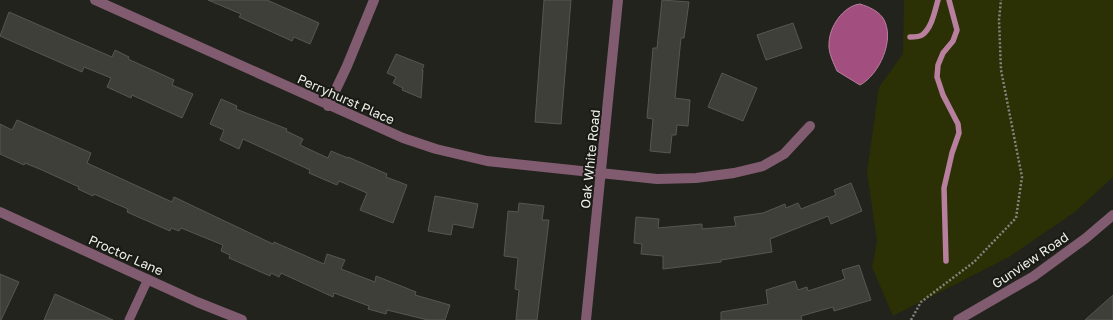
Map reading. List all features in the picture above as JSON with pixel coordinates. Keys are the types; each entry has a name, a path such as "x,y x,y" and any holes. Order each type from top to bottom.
{"street":[{"name":"Perryhurst Place","path":"95,0 328,106 403,138 464,156 487,161 657,179 696,178 734,174 763,166 784,154 810,126"},
{"path":"328,106 348,66 374,0"},
{"name":"Oak White Road","path":"586,320 618,0"},
{"name":"Proctor Lane","path":"0,212 242,320"},
{"name":"Gunview Road","path":"958,320 1034,276 1113,216"}],"lane":[{"path":"129,320 148,279"}],"path":[{"path":"911,320 921,302 974,262 1016,218 1022,177 1001,70 999,20 1001,0"}],"green space":[{"path":"904,0 1113,0 1113,177 1075,212 1009,257 893,316 872,267 877,241 867,172 879,87 903,54"}],"shaded area":[{"path":"860,4 873,9 881,15 887,26 888,36 884,56 879,65 867,80 860,85 837,71 829,51 829,47 831,31 838,18 848,9"}],"building":[{"path":"208,0 267,0 319,23 310,44 294,37 292,41 239,17 241,14"},
{"path":"544,0 571,0 561,124 535,122"},
{"path":"662,0 689,2 684,38 681,38 675,98 690,100 688,126 677,125 676,135 672,135 670,153 650,151 653,119 647,118 653,48 657,48"},
{"path":"9,12 112,57 115,50 129,57 128,59 174,80 172,85 193,94 182,118 132,95 131,98 107,87 111,78 84,67 82,72 0,36"},
{"path":"793,23 802,48 766,60 757,35"},
{"path":"396,54 424,65 422,70 421,98 402,90 403,88 393,83 396,77 387,73"},
{"path":"722,73 757,88 743,121 708,107"},
{"path":"221,99 237,106 236,109 287,129 286,131 303,139 300,145 328,158 331,151 387,174 386,177 407,185 393,223 360,210 367,193 339,181 337,185 309,173 310,170 243,139 239,149 220,140 224,130 210,124"},
{"path":"17,120 91,153 87,163 172,202 174,197 273,244 274,242 324,264 327,254 345,260 341,269 375,282 376,276 416,292 415,295 450,305 445,320 428,320 387,310 386,314 368,309 369,306 334,293 333,297 281,273 279,277 271,273 270,276 229,258 230,255 221,251 223,245 181,228 179,231 171,228 170,231 127,212 128,209 94,194 93,196 78,189 79,187 42,170 25,163 24,165 0,154 0,124 12,130"},
{"path":"851,183 862,211 831,224 828,216 770,239 772,252 721,260 721,262 663,269 663,256 641,254 642,244 634,243 636,217 659,219 658,228 702,224 702,229 736,226 734,217 763,213 785,204 786,208 798,203 801,209 836,195 834,190"},
{"path":"435,196 478,204 473,228 453,224 451,235 428,231"},
{"path":"519,203 544,206 542,220 549,220 537,320 516,320 519,290 515,289 518,258 504,256 508,211 518,212"},
{"path":"859,265 871,300 834,311 833,307 801,316 802,320 721,320 721,312 768,304 766,290 795,281 798,290 807,287 808,291 845,279 842,270"},
{"path":"0,274 19,282 1,320 0,320"},
{"path":"55,294 113,320 44,320"},
{"path":"1113,295 1113,320 1085,320"}],"waterway":[{"path":"910,37 919,36 925,32 933,19 938,0"},
{"path":"946,261 944,188 952,153 959,133 958,124 943,95 937,77 938,65 943,53 953,41 957,30 949,0"}]}
